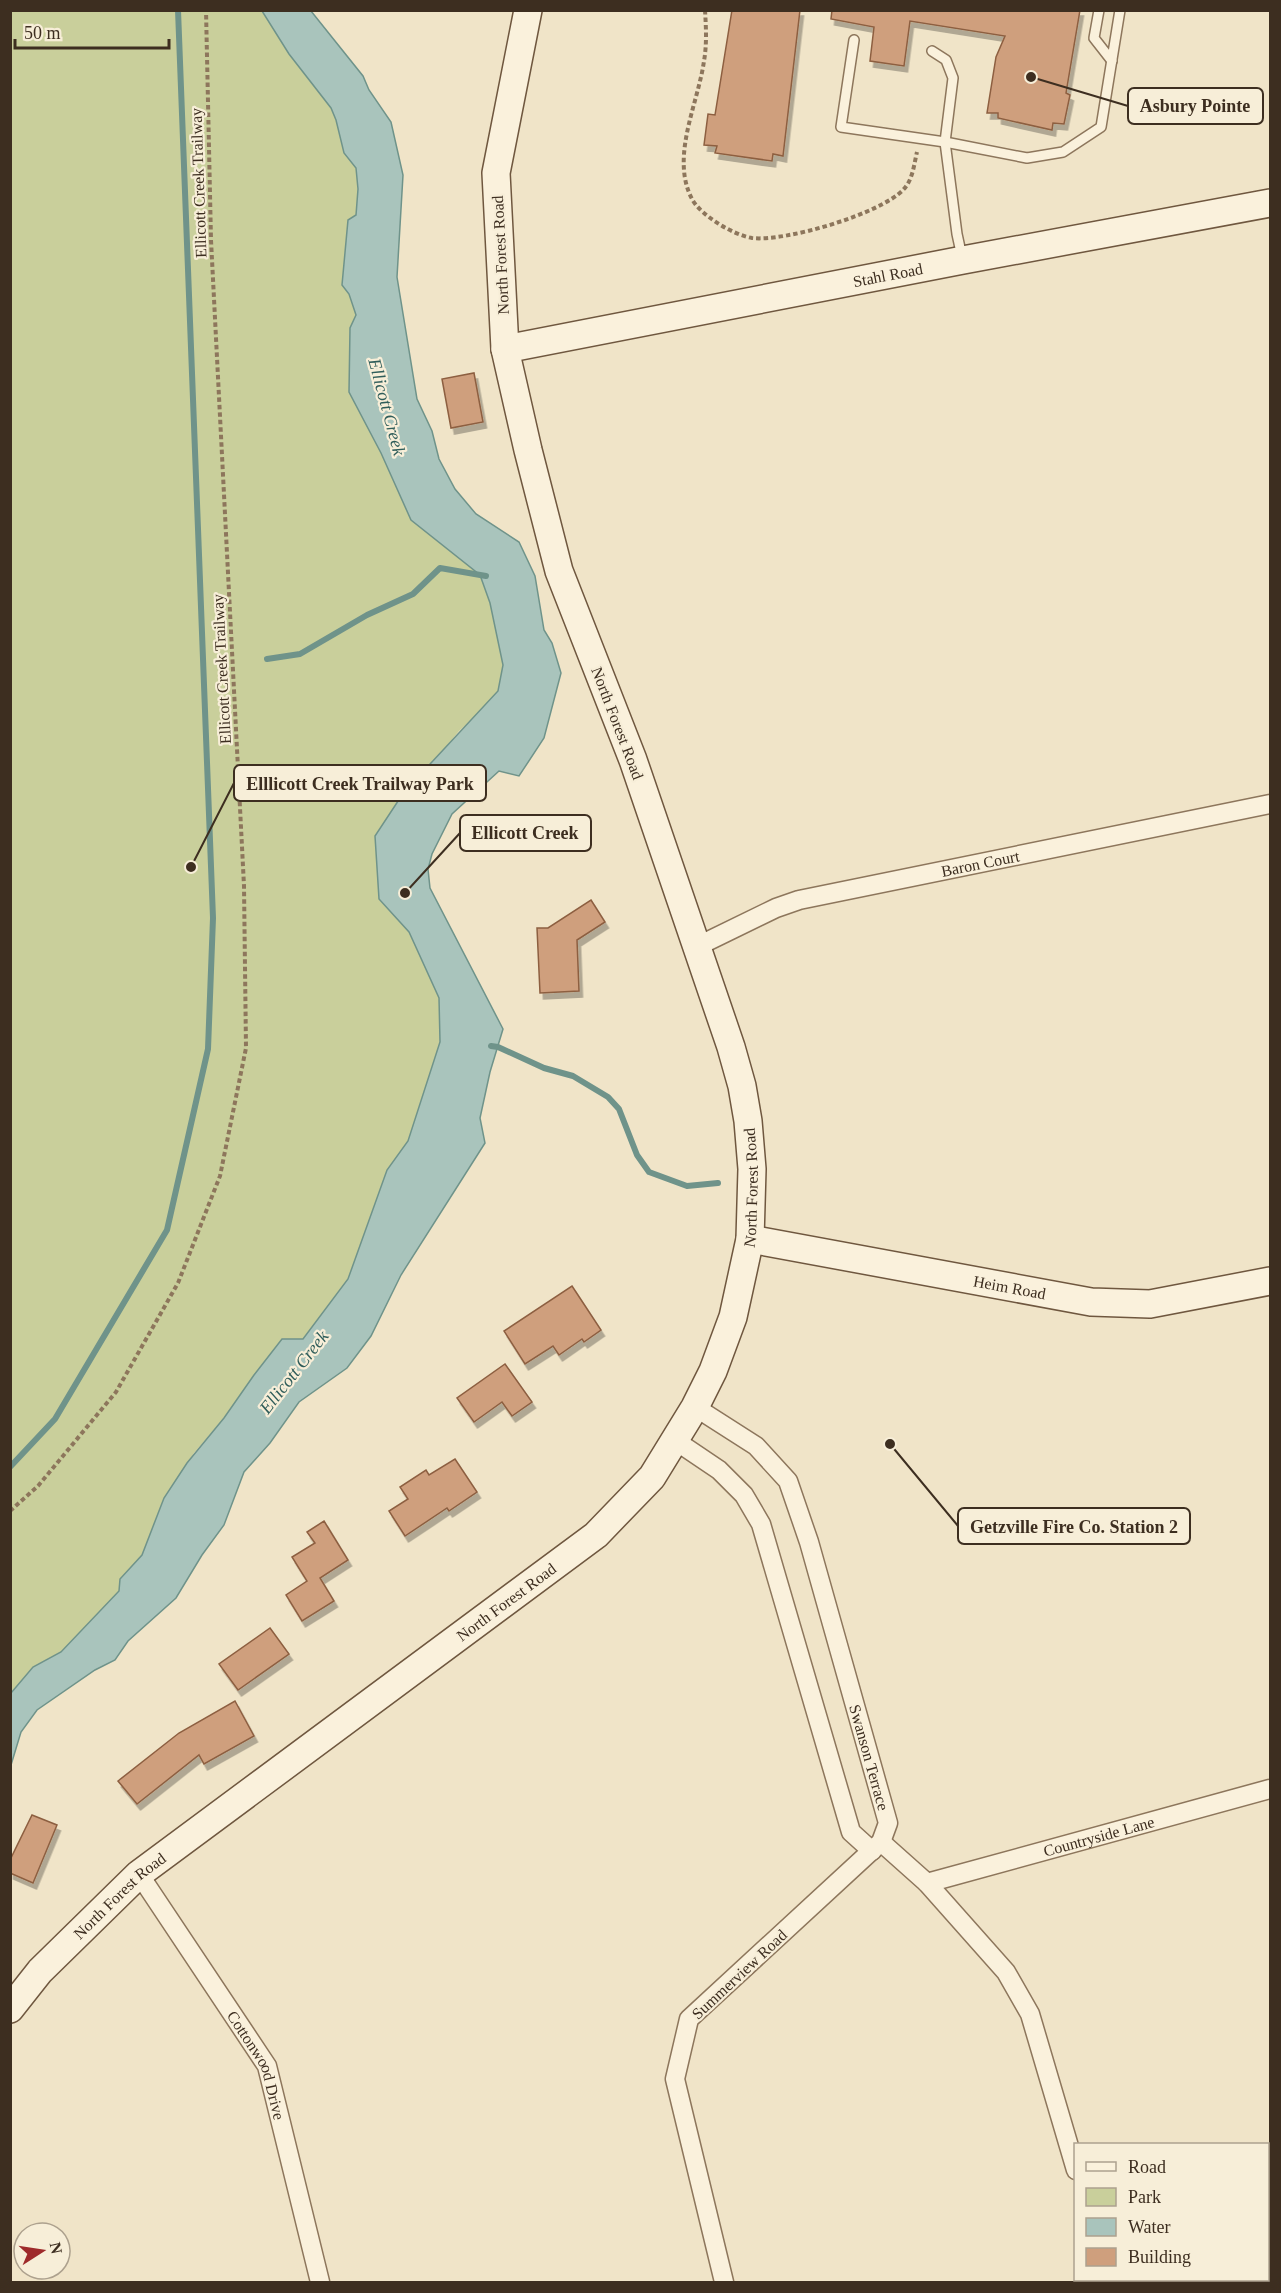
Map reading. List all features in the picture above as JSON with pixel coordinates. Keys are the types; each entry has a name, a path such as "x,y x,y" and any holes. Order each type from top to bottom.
{"street":[{"name":"North Forest Road","path":"10,2009 40,1971 139,1874 596,1535 652,1477 676,1441 713,1371 734,1317 750,1239 752,1169 742,1086 698,946 633,760 559,571 505,349 496,173 528,10"},
{"name":"Stahl Road","path":"505,349 1270,203"},
{"name":"Baron Court","path":"698,946 776,908 799,900 1270,804"},
{"name":"Heim Road","path":"750,1239 1091,1302 1150,1304 1270,1281"},
{"name":"Swanson Terrace","path":"695,1407 756,1446 788,1481 809,1542 888,1823 877,1847"},
{"path":"676,1441 719,1470 744,1495 761,1524 851,1832 877,1847 927,1883 1006,1972 1030,2014 1074,2163"},
{"name":"Countryside Lane","path":"927,1883 1270,1789"},
{"name":"Summerview Road","path":"724,2283 675,2079 689,2019 877,1847"},
{"name":"Cottonwood Drive","path":"139,1874 267,2066 320,2283"}],"lane":[{"path":"1099,10 1094,38 1112,61"},
{"path":"854,40 841,128 945,142 1027,158 1064,152 1101,127 1120,10"},
{"path":"932,51 946,60 953,78 945,142 957,234 963,260"}],"path":[{"name":"Ellicott Creek Trailway","path":"10,1511 38,1486 116,1392 178,1283 220,1176 246,1048 244,886 211,240 206,10"},
{"path":"705,10 707,36 705,60 685,145 684,166 687,187 693,201 706,216 750,238 767,238 808,230 862,214 883,204 903,190 910,180 919,139"}],"green space":[{"path":"11,11 262,11 289,54 331,108 344,152 356,168 358,189 356,215 348,220 342,285 349,294 356,315 350,328 349,392 381,453 411,520 480,575 490,603 505,671 496,697 459,731 432,764 404,792 379,899 409,932 439,998 440,1043 408,1142 387,1170 348,1279 303,1339 254,1375 224,1418 194,1453 164,1498 142,1555 120,1579 120,1591 61,1652 33,1667 11,1693"}],"water":[{"name":"Ellicott Creek","path":"262,11 311,11 363,76 369,90 391,122 403,175 397,277 417,399 432,431 439,459 455,489 476,514 519,542 535,576 544,630 552,643 561,673 544,738 519,776 499,771 452,814 432,854 428,869 430,888 503,1029 490,1072 480,1118 485,1143 401,1275 371,1336 347,1368 299,1402 270,1443 244,1472 224,1525 202,1555 176,1598 128,1641 115,1660 95,1670 37,1710 21,1732 11,1765 11,1693 33,1667 61,1652 119,1591 120,1579 142,1555 164,1498 187,1463 224,1418 282,1339 303,1339 348,1279 387,1170 408,1141 440,1042 439,998 409,932 379,899 375,836 404,792 498,691 503,665 490,603 480,575 411,520 381,453 349,392 350,328 356,315 349,294 342,285 348,220 356,215 358,189 356,168 344,153 331,108 289,54"}],"building":[{"path":"732,10 800,10 783,156 773,154 772,161 715,153 717,146 704,145 708,114 715,115"},
{"path":"832,10 1080,10 1066,93 1070,95 1064,124 1053,123 1052,130 998,118 998,113 987,113 996,57 1005,36 910,21 904,66 870,61 874,27 831,19"},
{"path":"474,373 483,422 451,428 442,379"},
{"path":"591,900 605,922 577,940 579,991 540,993 537,928 548,928"},
{"path":"572,1286 601,1330 584,1342 582,1339 559,1355 553,1346 525,1364 504,1331"},
{"path":"505,1364 532,1402 512,1416 502,1402 474,1422 457,1398"},
{"path":"455,1459 477,1492 449,1511 447,1508 405,1536 389,1511 408,1499 400,1487 426,1470 429,1475"},
{"path":"324,1521 348,1560 320,1578 334,1601 302,1621 286,1595 307,1581 292,1557 315,1543 307,1532"},
{"path":"270,1628 289,1654 238,1690 219,1664"},
{"path":"235,1701 254,1736 204,1764 199,1755 137,1804 118,1781 179,1733"},
{"path":"32,1815 57,1825 33,1883 10,1873 10,1860"}],"waterway":[{"path":"10,1467 55,1419 167,1230 208,1049 213,918 178,10"},
{"path":"267,659 300,654 367,615 413,594 440,568 486,576"},
{"path":"491,1046 544,1068 573,1076 608,1097 619,1109 637,1155 649,1172 687,1186 718,1183"}],"place":[{"name":"Asbury Pointe","path":"1031,77"},
{"name":"Elllicott Creek Trailway Park","path":"191,867"},
{"name":"Ellicott Creek","path":"405,893"},
{"name":"Getzville Fire Co. Station 2","path":"890,1444"}]}
